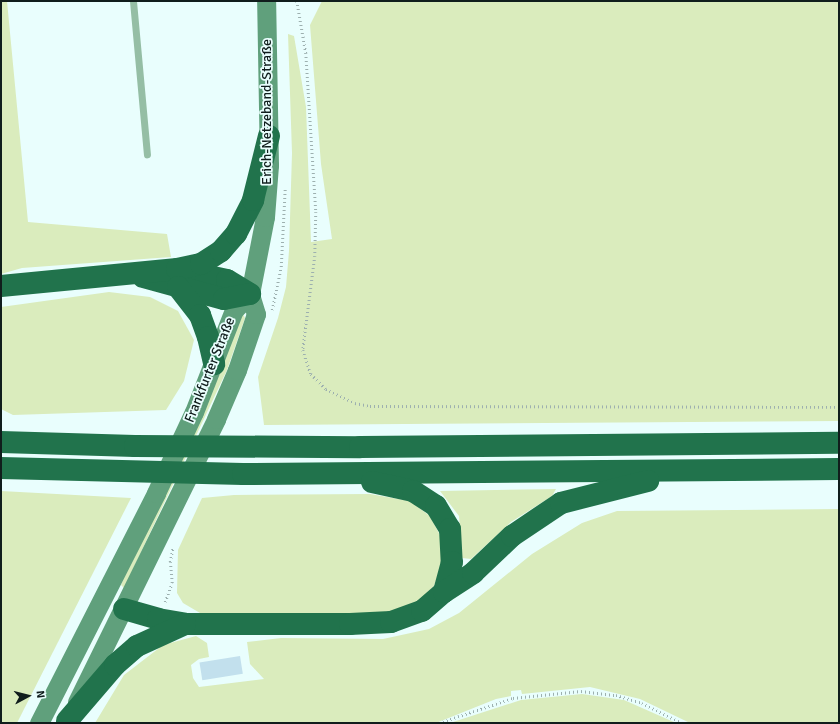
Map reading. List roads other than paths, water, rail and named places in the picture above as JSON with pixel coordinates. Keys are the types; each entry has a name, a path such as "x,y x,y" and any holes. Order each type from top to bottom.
{"highway":[{"path":"177,278 221,251 236,234 253,200 269,136"},
{"path":"1,286 132,274 177,278 224,299 250,294"},
{"path":"177,278 200,315 208,336 214,364"},
{"path":"1,429 78,445"},
{"path":"1,442 78,445 254,447 839,443"},
{"path":"1,468 127,473 243,474 839,470"},
{"path":"124,609 158,619 185,624 350,624 391,622 422,611 444,592 473,573 512,536 561,504 616,488 696,471"},
{"path":"338,474 413,491 436,506 450,529 452,562 444,592"},
{"path":"66,722 115,665 137,646 185,624"}],"street":[{"name":"Erich-Netzeband-Straße","path":"250,294 265,217 269,136 266,1"},
{"name":"Frankfurter Straße","path":"39,723 104,598 165,473 214,364 234,310 250,294 256,314 237,370 210,433 124,609 66,722"},
{"path":"104,598 124,609"}],"lane":[{"path":"132,1 146,154"}]}
